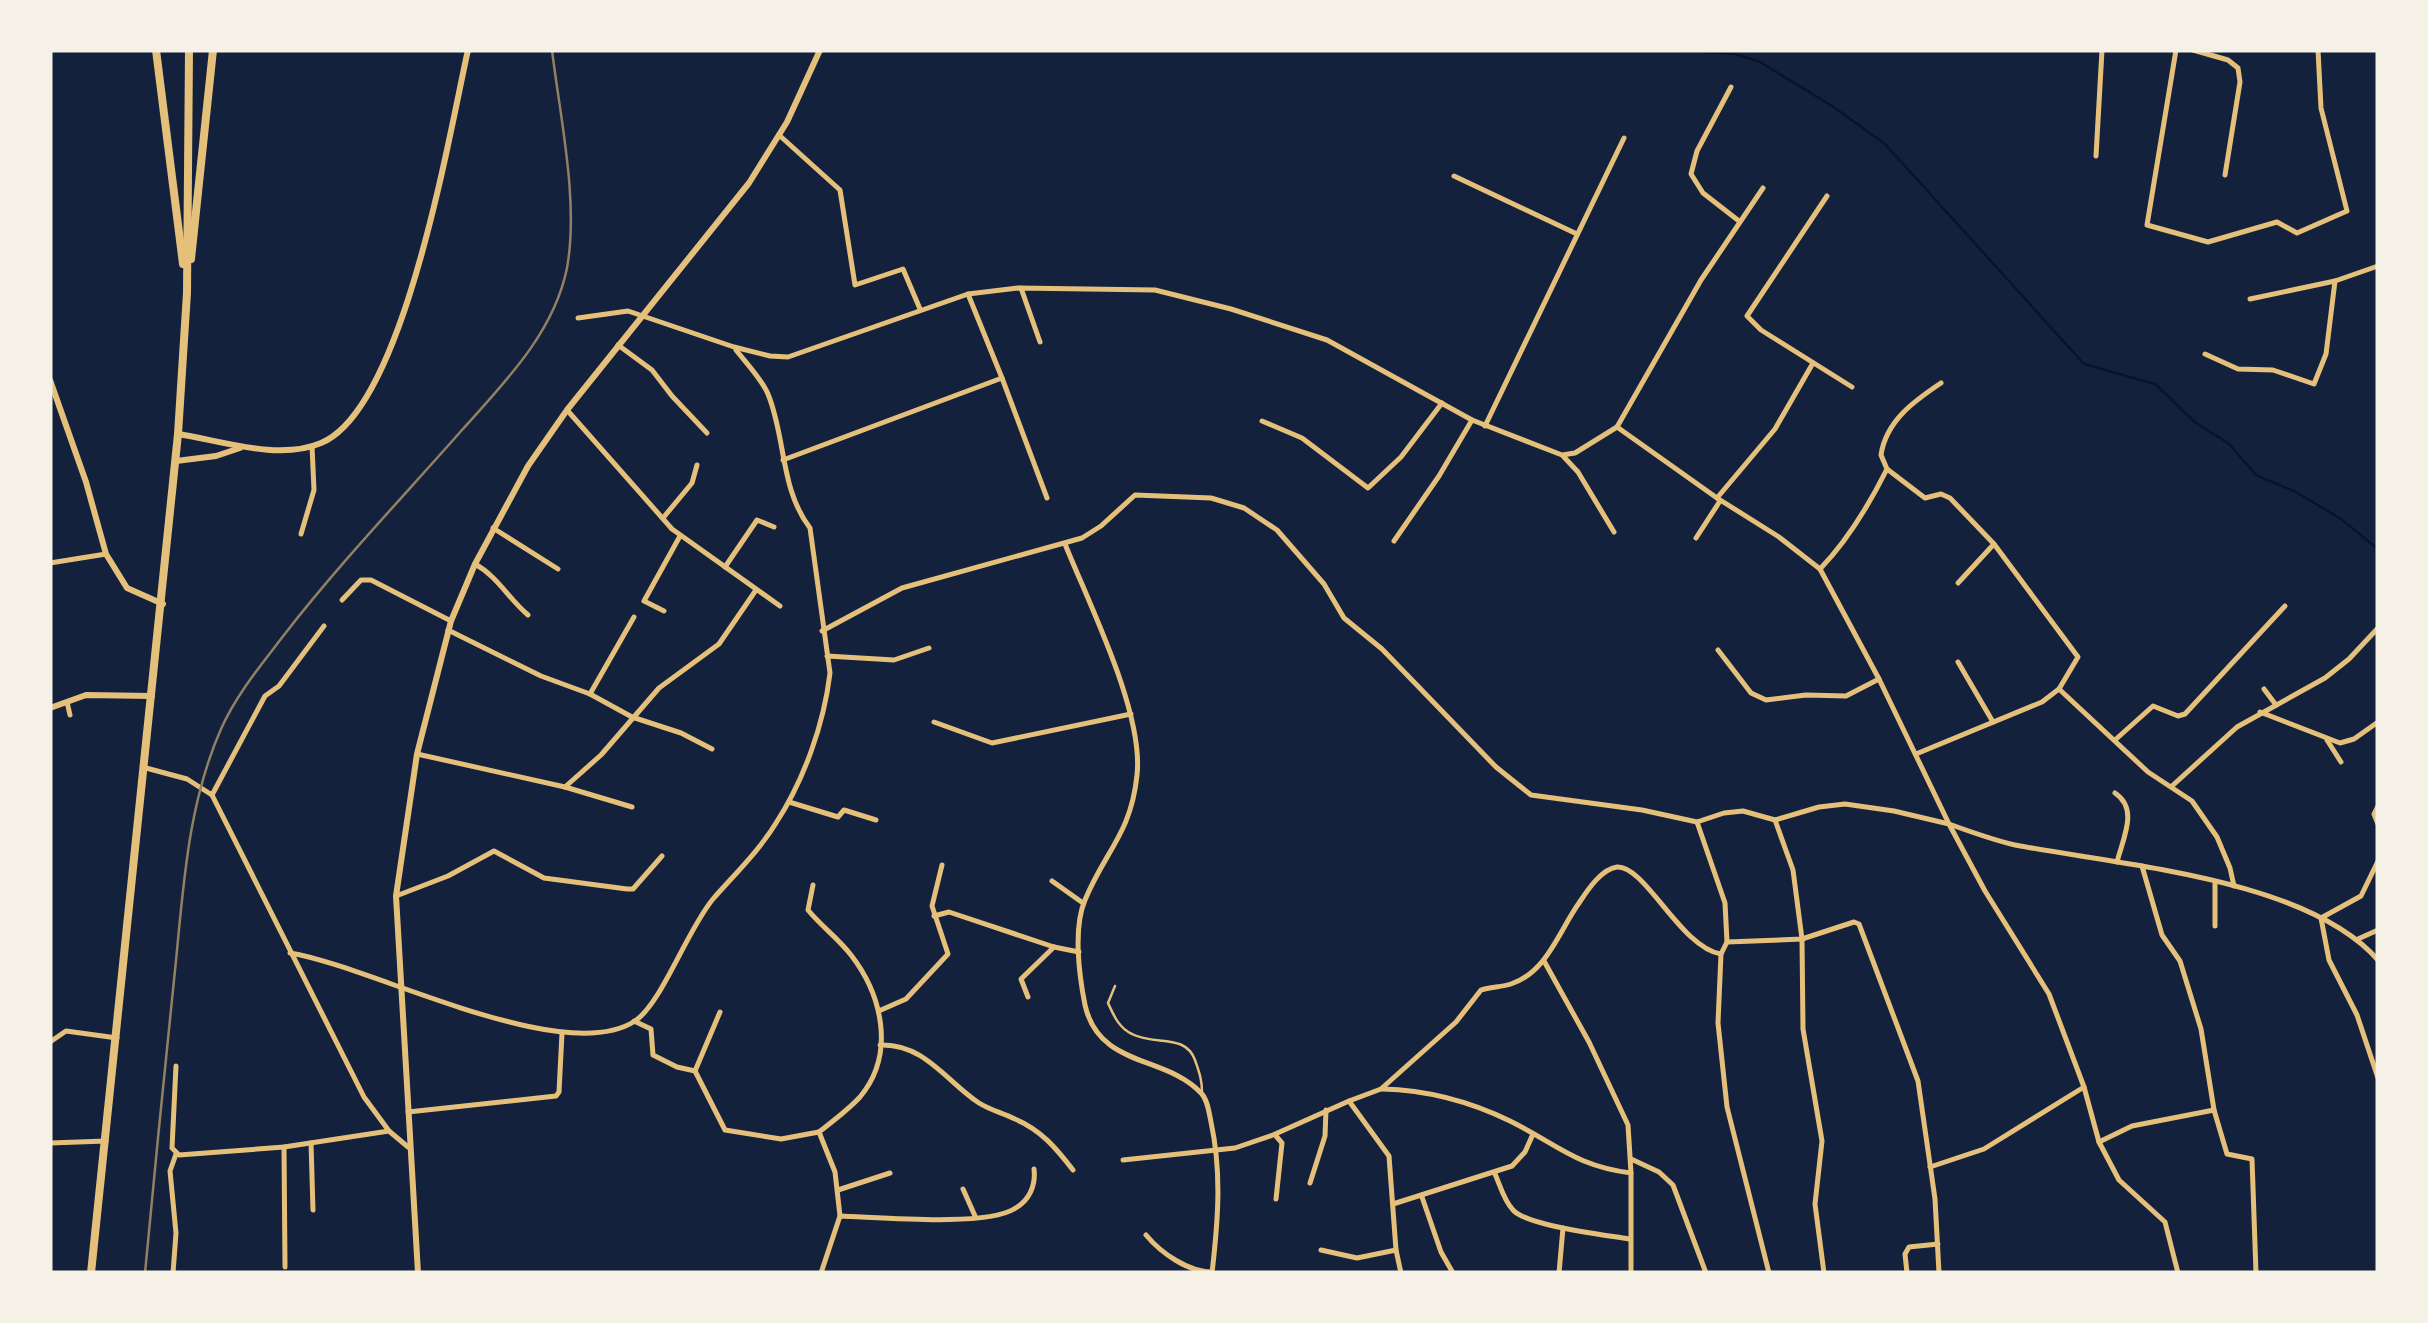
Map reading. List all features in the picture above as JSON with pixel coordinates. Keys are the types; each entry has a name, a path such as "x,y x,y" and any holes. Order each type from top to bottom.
{"highway":[{"path":"156,50 187,293"},
{"path":"187,293 189,50"},
{"path":"91,1273 163,604 187,293 213,50"}],"main road":[{"path":"176,461 242,448 288,450 312,446 328,440 352,418 392,342 428,228 468,50"},
{"path":"418,1273 396,896 417,754 448,630 474,564 518,482 567,410 730,209 780,135 820,50"},
{"path":"50,380 86,482 106,554 127,588 163,604"},
{"path":"178,434 228,441 242,448"},
{"path":"50,708 86,695 153,696"}],"street":[{"path":"2096,156 2102,50"},
{"path":"2176,50 2147,225 2208,242 2277,222 2297,233 2346,211 2320,108 2318,50"},
{"path":"2194,50 2235,64 2240,74 2225,175"},
{"path":"1731,86 1690,174 1704,193 1739,220"},
{"path":"780,135 840,190 854,285 903,269 920,309"},
{"path":"1485,426 1624,138"},
{"path":"1454,176 1578,234"},
{"path":"1562,456 1575,453 1616,427 1700,280 1763,188"},
{"path":"1828,196 1747,316 1761,330 1852,386"},
{"path":"2250,299 2335,281 2378,266"},
{"path":"2206,354 2238,369 2273,370 2314,384 2326,354 2335,281"},
{"path":"578,318 621,310 734,347 788,357 968,294 1021,288 1145,289 1232,309 1327,340 1472,420 1562,456 1578,472 1614,532"},
{"path":"1021,288 1040,342"},
{"path":"968,294 1047,498"},
{"path":"618,345 652,370 707,433"},
{"path":"290,953 321,959 468,1010 562,1033 606,1031 634,1021 662,985 693,925 761,844 789,802 814,742 830,673 810,528 794,502 767,391 734,347"},
{"path":"1696,538 1719,500 1768,437 1813,362"},
{"path":"783,460 1002,378"},
{"path":"1916,754 2028,709 2059,689 2074,668 2077,654 1994,544 1948,496 1925,498 1887,469 1882,456 1890,430 1914,400 1941,383"},
{"path":"1262,421 1302,438 1368,488 1401,457 1442,403"},
{"path":"567,410 681,535 780,606"},
{"path":"1394,541 1472,420"},
{"path":"1616,427 1779,537 1820,570 1984,891 2049,994 2084,1087 2099,1142 2120,1180 2165,1222 2178,1273"},
{"path":"301,534 314,490 312,446"},
{"path":"663,518 692,483 697,465"},
{"path":"1820,570 1863,515 1887,469"},
{"path":"822,631 910,585 1065,543 1101,526 1135,495 1211,498 1244,508 1277,530 1324,584 1344,618 1382,649 1516,786 1532,796 1642,810 1697,822 1733,812 1775,820 1819,806 1845,804 1894,811 2014,844 2234,886 2321,918 2358,940 2378,960"},
{"path":"725,567 757,520 774,528"},
{"path":"493,528 558,569"},
{"path":"664,611 644,601 681,535"},
{"path":"1065,543 1131,714 1138,750 1128,821 1084,903 1080,952 1086,1010 1104,1042 1202,1093 1217,1152 1219,1203 1212,1272 1189,1268 1160,1249 1146,1234"},
{"path":"1958,583 1994,544"},
{"path":"50,563 106,554"},
{"path":"474,564 490,574 528,616"},
{"path":"342,600 355,584 371,580 451,621"},
{"path":"565,787 601,755 659,688 719,644 756,590"},
{"path":"2115,740 2153,706 2178,716 2185,714 2285,606"},
{"path":"590,694 634,617"},
{"path":"212,795 265,696 279,686 324,626"},
{"path":"2172,786 2237,727 2325,678 2378,628"},
{"path":"448,630 541,676 712,749"},
{"path":"828,656 894,660 929,648"},
{"path":"1718,650 1751,693 1766,700 1846,696 1879,679"},
{"path":"1958,662 1993,722"},
{"path":"2059,689 2148,772 2192,801 2206,819 2230,868 2234,886"},
{"path":"2264,689 2276,705"},
{"path":"67,700 70,716"},
{"path":"2260,712 2327,740 2347,742 2378,722"},
{"path":"934,722 992,743 1131,714"},
{"path":"2327,740 2341,762"},
{"path":"417,754 565,787 632,807"},
{"path":"146,768 187,779 212,795 364,1096 389,1131 408,1147"},
{"path":"2115,792 2128,809 2118,862"},
{"path":"789,802 838,817 844,810 851,810 876,820"},
{"path":"2378,806 2374,811 2378,824"},
{"path":"1775,820 1794,870 1802,940 1804,1029 1822,1141 1815,1204 1824,1273"},
{"path":"1697,822 1722,893 1728,942 1721,954 1721,1069 1733,1137 1769,1273"},
{"path":"396,896 448,876 494,850 544,878 627,890 662,856"},
{"path":"2321,918 2360,896 2378,861"},
{"path":"880,1010 906,999 946,958 948,952 934,916 932,898 942,865"},
{"path":"2142,866 2162,935 2177,956 2201,1029 2214,1110 2228,1154 2252,1160 2256,1273"},
{"path":"1123,1160 1217,1152 1273,1135 1381,1088 1456,1022 1481,990 1512,984 1544,961 1576,906 1597,880 1619,867 1633,872 1694,940 1721,954"},
{"path":"1052,881 1084,903"},
{"path":"2215,883 2215,926"},
{"path":"634,1021 650,1028 652,1052 658,1060 695,1070 725,1130 782,1139 819,1132 861,1096 880,1045 880,1010 852,956 808,910 812,885"},
{"path":"934,916 949,912 1080,952"},
{"path":"2321,918 2329,960 2357,1015 2378,1078"},
{"path":"1728,942 1802,940 1854,922 1859,924 1918,1080 1940,1273"},
{"path":"2358,940 2378,930"},
{"path":"1028,997 1020,979 1054,947"},
{"path":"1544,961 1628,1125 1632,1273"},
{"path":"695,1070 720,1012"},
{"path":"50,1042 66,1031 118,1038"},
{"path":"408,1112 558,1095 562,1033"},
{"path":"880,1045 900,1048 935,1064 984,1106 1049,1139 1073,1170"},
{"path":"176,1066 172,1148 176,1154"},
{"path":"1930,1167 1984,1149 2084,1087"},
{"path":"1381,1088 1419,1091 1464,1102 1533,1134 1582,1163 1631,1173"},
{"path":"1349,1100 1388,1156 1401,1273"},
{"path":"1310,1183 1324,1136 1326,1110"},
{"path":"2099,1142 2132,1126 2214,1110"},
{"path":"176,1154 284,1146 389,1131"},
{"path":"819,1132 838,1190 840,1216 822,1273"},
{"path":"1393,1204 1495,1174 1520,1159 1533,1134"},
{"path":"1273,1135 1282,1140 1276,1199"},
{"path":"50,1143 106,1141"},
{"path":"310,1143 313,1210"},
{"path":"284,1146 285,1266"},
{"path":"173,1273 176,1233 170,1171 176,1154"},
{"path":"1631,1159 1659,1172 1674,1185 1706,1273"},
{"path":"840,1216 947,1220 1008,1212 1018,1207 1034,1188 1034,1169"},
{"path":"838,1190 890,1174"},
{"path":"1495,1174 1515,1212 1562,1228 1630,1239"},
{"path":"963,1190 975,1216"},
{"path":"1422,1197 1441,1252 1453,1273"},
{"path":"1559,1273 1562,1228"},
{"path":"1906,1273 1909,1247 1938,1244"},
{"path":"1321,1250 1357,1258 1396,1250"}],"lane":[{"path":"1115,986 1108,1003 1118,1023 1130,1034 1184,1044 1191,1049 1202,1079 1202,1093"}],"waterway":[{"path":"1686,51 1735,54 1760,62 1885,144 2084,364 2155,384 2196,423 2228,443 2256,475 2296,492 2341,519 2378,549"}],"railway":[{"path":"145,1273 184,884 193,821 209,759 221,729 250,680 349,557 510,375 551,314 567,268 571,215 552,50"}]}
